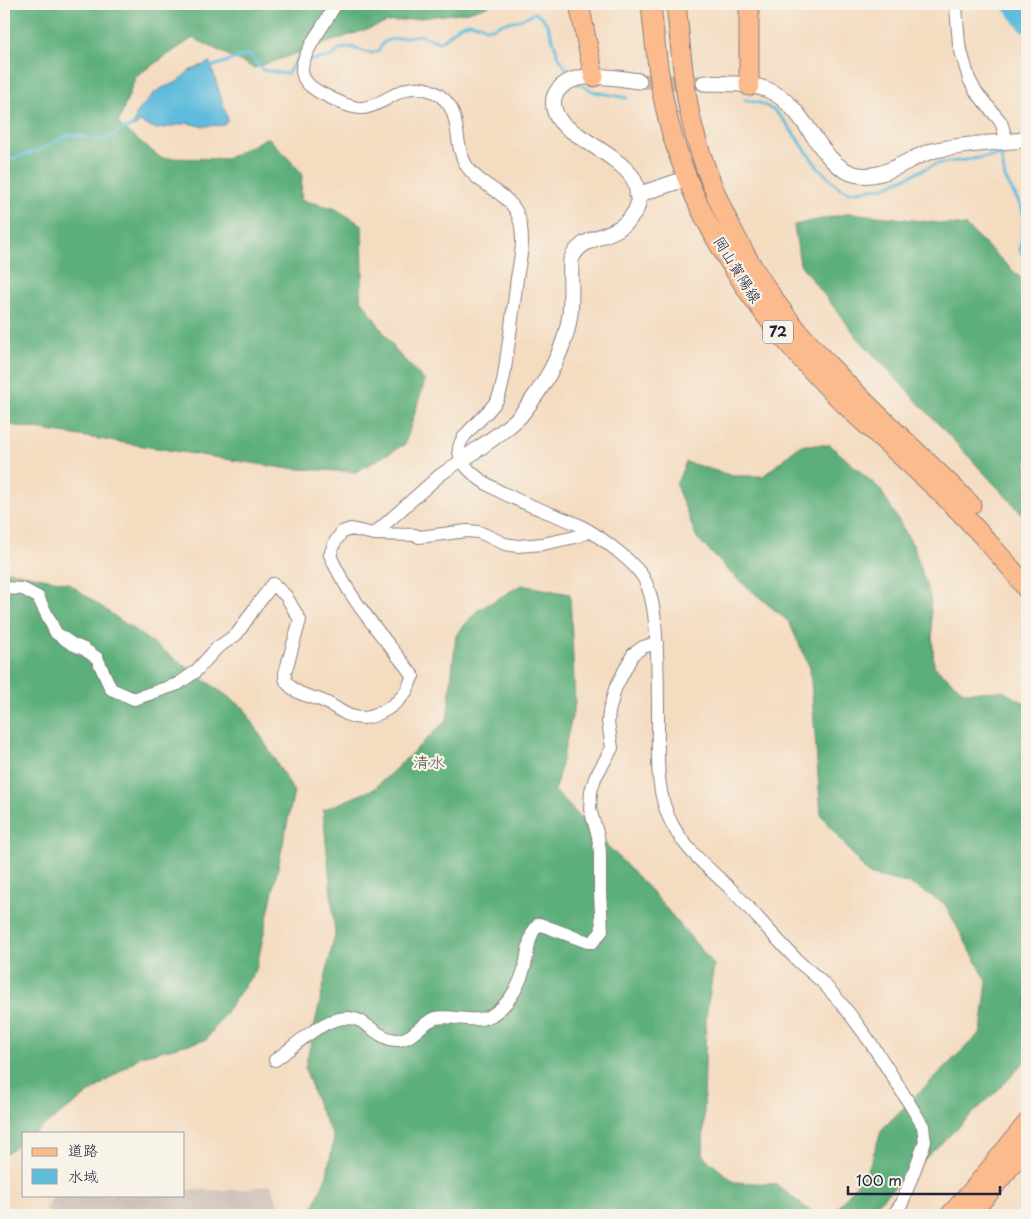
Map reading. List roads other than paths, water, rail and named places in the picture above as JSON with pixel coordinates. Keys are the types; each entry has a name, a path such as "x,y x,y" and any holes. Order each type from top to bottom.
{"main road":[{"path":"579,4 580,79"},
{"path":"644,4 656,38"},
{"name":"岡山賀陽線","path":"652,4 663,97 675,142 688,178 712,231 742,283 774,327 812,370 854,413 970,521 1019,577 1027,590"},
{"name":"岡山賀陽線","path":"676,4 685,90 695,134 730,227 756,274 787,318 820,357 870,408 980,513 1027,567"},
{"path":"682,58 683,4"},
{"path":"749,4 749,86"},
{"path":"950,1215 1027,1123"},
{"path":"968,1215 988,1194 1027,1146"}],"street":[{"path":"336,4 302,60 303,78 316,92 356,108 368,107 404,90 415,88 427,89 437,94 451,107 466,166 478,179 504,198 515,209 520,223 522,241 499,397 460,442 458,450 462,460 472,474 526,504 581,526 625,557 642,576 648,589 655,616 658,750 660,792 664,807 672,826 685,845 736,895 802,965 822,983 863,1031 923,1126 925,1142 902,1204 893,1215"},
{"path":"958,5 959,44 962,61 976,92 1001,122 1007,141"},
{"path":"374,534 440,475 519,417 542,385 559,352 567,331 574,252 583,244 617,231 628,222 638,204 633,179 620,165 566,126 556,114 553,102 554,97 560,87 580,79 639,80"},
{"path":"704,83 749,86 768,90 795,110 828,157 841,168 853,174 870,177 884,173 934,150 1027,140"},
{"path":"637,195 688,178"},
{"path":"4,588 23,589 38,597 56,633 72,644 84,648 97,658 111,689 134,699 178,684 195,672 217,648 237,634 273,584 286,596 300,620 285,673 289,686 302,694 324,701 347,715 362,718 379,713 398,701 408,689 413,676 357,603 339,575 330,555 335,542 342,532 351,529 374,534 428,536 467,531 479,532 505,544 518,546 543,544 589,532"},
{"path":"274,1060 328,1022 345,1018 359,1020 385,1038 396,1040 407,1039 435,1018 479,1020 491,1016 514,993 524,970 532,930 539,924 550,926 575,939 593,942 602,931 600,852 598,836 590,808 591,791 595,778 612,748 608,722 615,689 633,654 643,647 657,643"}],"water":[{"path":"210,62 228,120 224,125 202,126 188,123 157,129 139,122 136,126 131,127 135,121 136,114 153,94 177,82 189,71"}],"waterway":[{"path":"1012,4 1027,23"},
{"path":"310,60 331,57 341,49 350,47 373,53 379,50 384,42 389,40 419,35 439,42 461,25 469,23 493,28 535,13 544,19 558,55 571,75"},
{"path":"208,68 249,54 263,70 287,74 299,56"},
{"path":"578,84 595,92 627,98"},
{"path":"745,100 760,103 775,111 817,166 838,187 849,192 885,187 936,164 1001,155 1005,178 1021,206 1024,217 1020,251 1027,262"},
{"path":"4,161 37,151 72,134 102,141 133,125"}],"tunnel":[{"path":"639,81 704,83"}],"district":[{"name":"清水","path":"429,762"}]}
